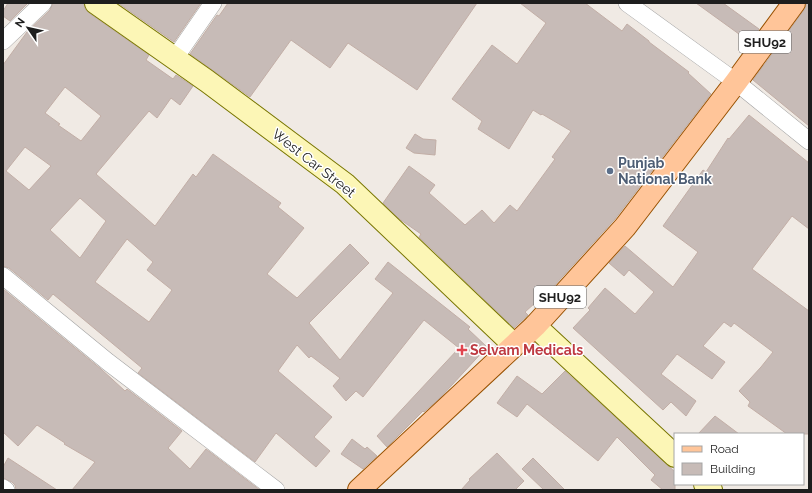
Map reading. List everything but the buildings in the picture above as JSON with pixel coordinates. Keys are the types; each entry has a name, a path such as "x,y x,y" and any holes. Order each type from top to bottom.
{"main road":[{"name":"SHU92","path":"359,490 535,326 625,227 736,82 794,3"}],"street":[{"path":"6,34 42,3"},
{"name":"West Car Street","path":"96,3 175,58 345,184 514,345"},
{"path":"175,58 213,3"},
{"path":"627,3 736,82 809,141"},
{"path":"3,276 108,362 276,490"},
{"path":"535,326 674,455"}],"place":[{"name":"Punjab National Bank","path":"610,171"},
{"name":"Selvam Medicals","path":"462,350"}]}
